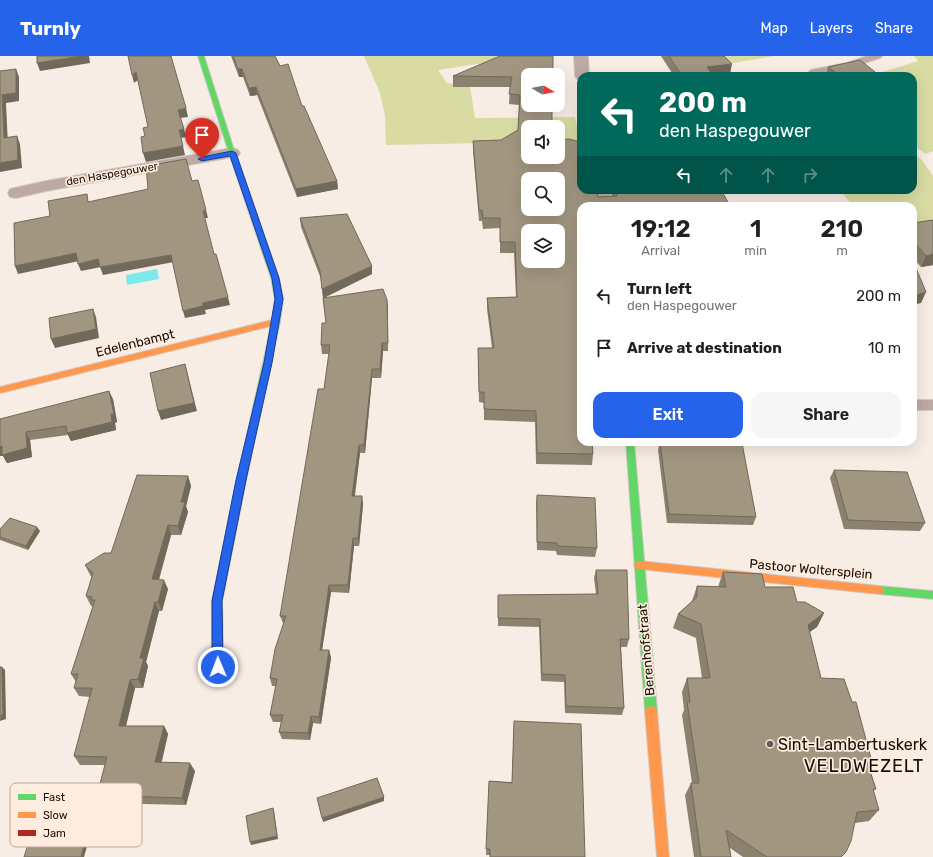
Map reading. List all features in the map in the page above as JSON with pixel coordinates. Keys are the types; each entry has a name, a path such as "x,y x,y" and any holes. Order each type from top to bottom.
{"street":[{"path":"201,56 232,153 275,278 279,299 268,363 241,480 217,601 218,667"},
{"path":"581,56 582,72"},
{"name":"den Haspegouwer","path":"16,193 46,186 232,153"},
{"name":"Edelenbampt","path":"0,390 276,322"},
{"name":"Berenhofstraat","path":"630,446 663,857"},
{"name":"Pastoor Woltersplein","path":"639,566 933,595"}],"lane":[{"path":"814,72 849,65 877,56"},
{"path":"917,405 933,405"}],"green space":[{"path":"364,56 528,56 438,70 447,83 470,86 475,118 575,117 577,126 577,140 565,141 565,120 521,120 521,142 386,145 385,116 380,93"},
{"path":"715,56 774,56 721,65"},
{"path":"914,56 933,56 933,151 926,154 917,148 917,72 883,72 918,61"},
{"path":"917,156 921,159 933,176 933,228 917,230 917,202 850,202 843,194 917,194"}],"water":[{"path":"157,269 159,279 127,285 126,275"}],"building":[{"path":"37,56 82,56 37,63"},
{"path":"128,56 171,56 186,108 178,110 184,129 179,130 183,146 143,153 141,137 145,136 143,128 148,127 136,72 132,75"},
{"path":"233,56 275,56 280,66 288,64 302,106 304,106 337,181 296,189 256,87 249,88 242,69 238,69"},
{"path":"500,56 553,56 553,68 521,68 521,112 552,112 552,120 521,120 521,164 565,164 565,139 577,141 577,194 597,194 598,197 617,196 616,194 723,194 728,202 577,202 577,446 592,446 593,454 537,453 536,411 484,409 484,392 479,392 478,348 494,348 487,298 517,297 515,242 500,242 500,218 483,218 482,210 479,210 473,141 501,140 518,130 520,95 509,94 512,77 453,76"},
{"path":"669,56 724,56 732,64 707,67 710,72 679,72"},
{"path":"860,60 875,72 835,72 828,67"},
{"path":"16,69 16,93 2,95 4,138 17,136 18,160 0,163 0,71"},
{"path":"186,159 192,181 198,180 206,210 203,211 214,254 216,254 228,297 203,303 203,306 183,311 171,255 100,267 98,259 78,264 76,253 15,266 14,223 50,216 48,201 87,194 88,202 148,189 146,166"},
{"path":"347,214 372,266 322,289 320,271 300,218"},
{"path":"933,220 933,254 926,256 917,246 917,222"},
{"path":"917,271 926,292 917,295"},
{"path":"383,289 387,300 388,343 382,343 380,369 372,369 364,445 359,445 352,496 362,496 358,538 353,538 348,585 329,585 320,650 329,650 319,717 311,716 308,733 279,732 283,715 270,715 277,679 270,678 275,649 286,616 280,616 318,389 324,389 330,345 321,345 322,323 326,323 323,298"},
{"path":"93,309 96,329 51,339 49,318"},
{"path":"185,364 194,403 158,411 150,373"},
{"path":"109,391 114,414 111,414 112,422 67,433 66,426 26,432 27,448 2,455 2,446 0,447 0,419"},
{"path":"660,446 743,446 756,517 669,514"},
{"path":"834,470 907,472 925,523 848,520"},
{"path":"137,475 188,476 181,502 185,502 178,526 168,525 152,579 164,580 158,602 155,602 140,658 144,658 138,679 130,680 119,726 164,726 155,762 190,763 182,798 142,797 142,783 100,783 107,757 74,756 92,688 74,688 78,674 71,674 95,600 91,600 92,597 86,596 93,573 85,565 104,553 111,553"},
{"path":"537,495 595,498 597,548 558,546 557,543 537,542"},
{"path":"10,518 37,527 26,546 0,537 0,529"},
{"path":"596,570 627,570 629,639 620,639 624,708 566,706 565,675 542,674 540,619 498,618 498,595 598,594"},
{"name":"Sint-Lambertuskerk","path":"723,572 762,574 765,587 793,587 797,602 805,602 824,613 808,625 821,678 844,679 852,702 856,702 872,762 867,762 876,789 873,789 879,810 857,812 851,841 846,852 841,857 767,857 726,830 731,857 701,857 691,783 699,783 687,702 690,702 687,678 710,678 701,624 678,614 697,597 697,586 726,587"},
{"path":"0,667 2,667 3,715 0,716"},
{"path":"514,721 581,724 585,857 490,857 490,849 486,849 489,781 512,783"},
{"path":"377,778 384,797 322,818 317,798"},
{"path":"273,808 277,836 250,842 246,816"},
{"path":"27,847 84,847 81,857 24,857"}],"traffic: fast":[{"path":"201,56 232,153 275,278 279,299 276,322 251,435"},
{"path":"630,446 651,711"},
{"path":"879,590 933,595"}],"traffic: slow":[{"path":"0,390 276,322"},
{"path":"639,565 879,590"},
{"path":"651,711 663,857"}],"traffic: jam":[{"path":"218,667 217,601 251,435"}],"place":[{"name":"Sint-Lambertuskerk","path":"770,744"}],"district":[{"name":"VELDWEZELT","path":"864,766"}],"route":[{"path":"202,159 232,153 275,278 279,299 268,363 241,480 217,601 218,667"}]}
